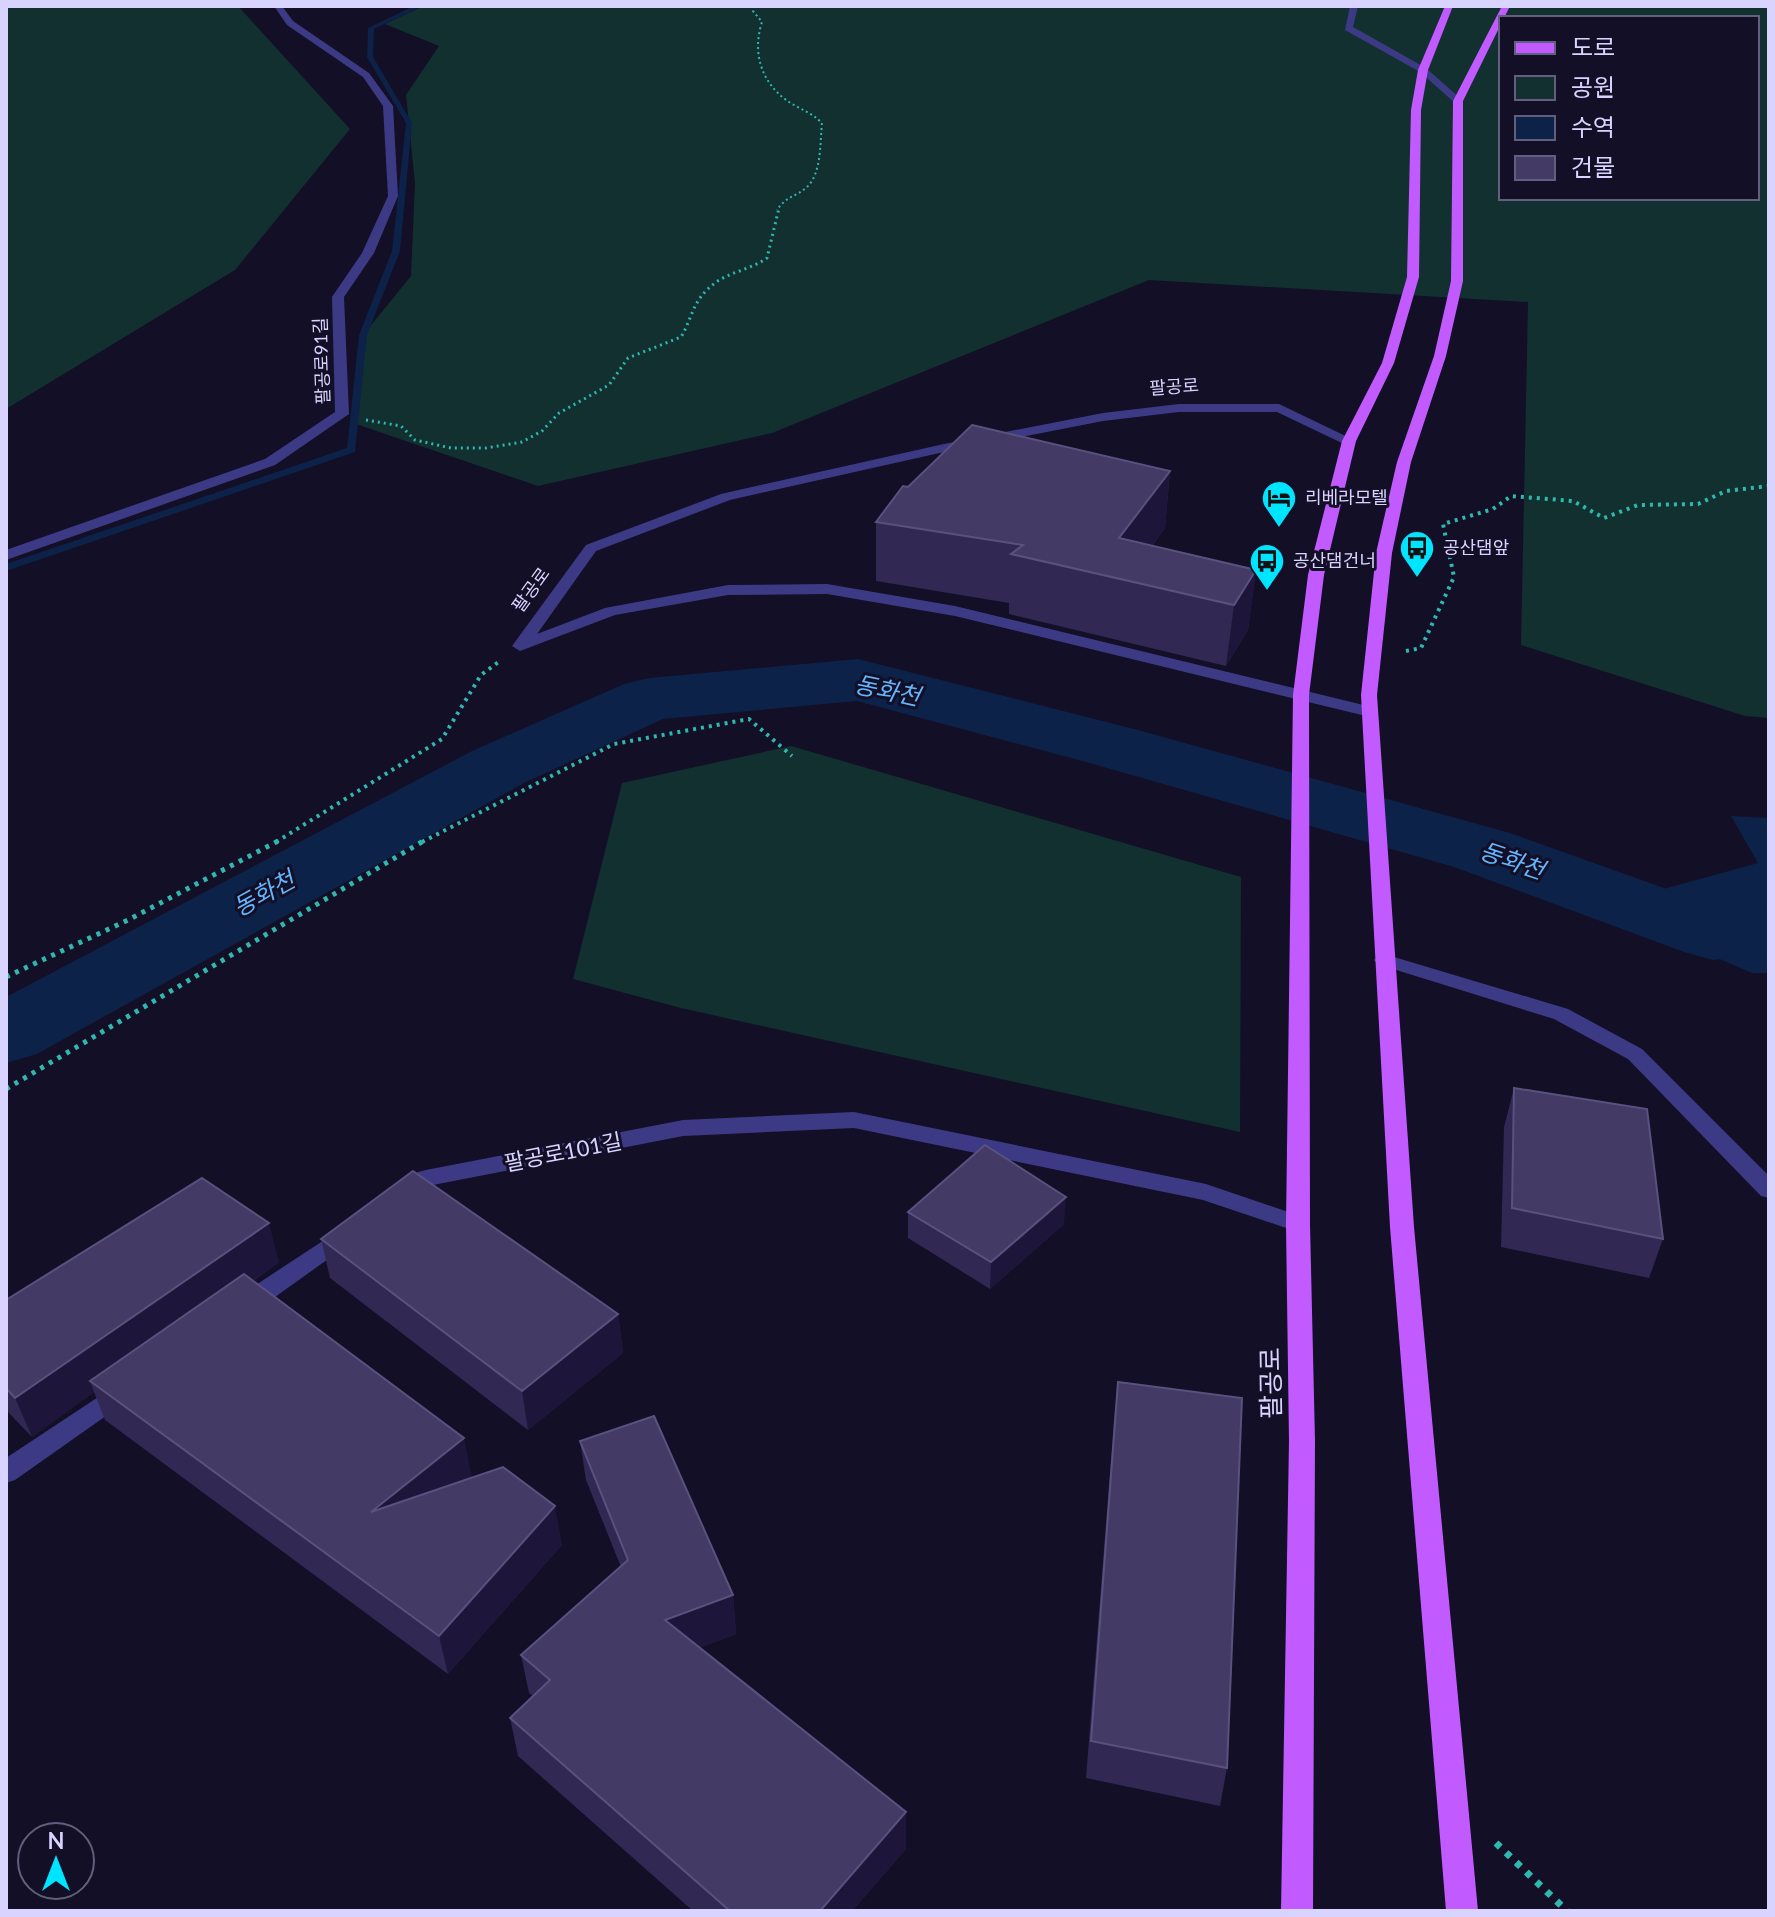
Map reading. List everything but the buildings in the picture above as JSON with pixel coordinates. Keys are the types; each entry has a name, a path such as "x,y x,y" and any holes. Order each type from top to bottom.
{"main road":[{"path":"1302,696 1316,575 1349,441 1388,363 1413,277 1416,110 1423,70 1449,6"},
{"path":"1462,1911 1402,1227 1370,713 1384,553 1404,462 1440,356 1457,281 1458,101 1499,20"},
{"name":"팔공로","path":"1297,1911 1302,1441 1298,1224 1302,696"}],"street":[{"name":"팔공로91길","path":"6,555 270,462 342,414 338,297 368,253 393,196 388,106 366,75 290,23 278,6"},
{"path":"1354,6 1348,28 1423,70 1458,101"},
{"name":"팔공로","path":"520,646 591,548 726,497 944,448 1103,417 1179,408 1279,408 1349,441"},
{"name":"팔공로","path":"520,646 626,608 728,590 827,589 955,611 1370,713"},
{"path":"1384,960 1561,1014 1635,1054 1769,1190"},
{"name":"팔공로101길","path":"388,1205 426,1178 683,1128 854,1120 1206,1192 1298,1224"},
{"path":"223,1321 363,1223"},
{"path":"6,1472 146,1374"}],"path":[{"path":"377,421 401,426 415,440 451,448 486,448 522,442 542,431 559,413 609,385 613,372 624,358 681,337 690,311 716,282 751,270 767,258 777,211 785,198 807,187 815,175 822,123 813,112 791,104 766,81 758,59 762,22 753,11 755,6"},
{"path":"1400,652 1421,648 1454,577 1443,524 1493,509 1511,496 1573,501 1604,518 1638,505 1698,504 1726,491 1769,486"},
{"path":"6,977 128,920 302,828 442,739 481,675 520,646"},
{"path":"6,1089 446,827 614,744 749,719 792,756"},
{"path":"1455,1809 1525,1866 1567,1911"}],"green space":[{"path":"6,6 238,6 350,129 235,270 6,409"},
{"path":"423,6 1769,6 1769,718 1745,716 1521,645 1528,302 1149,280 772,433 538,486 353,423 363,335 411,276 415,183 406,95 439,46 385,24"},
{"path":"791,746 1241,877 1240,1132 681,1008 573,979 622,783"}],"water":[{"path":"1731,816 1769,818 1769,973 1752,973 1598,907 1758,863"}],"waterway":[{"path":"6,568 352,450 363,335 396,251 409,123 370,57 371,28 419,6"},
{"name":"동화천","path":"6,1034 498,767 649,699 858,680 1112,746 1482,850 1713,934 1769,929"}],"place":[{"name":"리베라모텔","path":"1279,529"},
{"name":"공산댐앞","path":"1417,579"},
{"name":"공산댐건너","path":"1267,592"}]}
